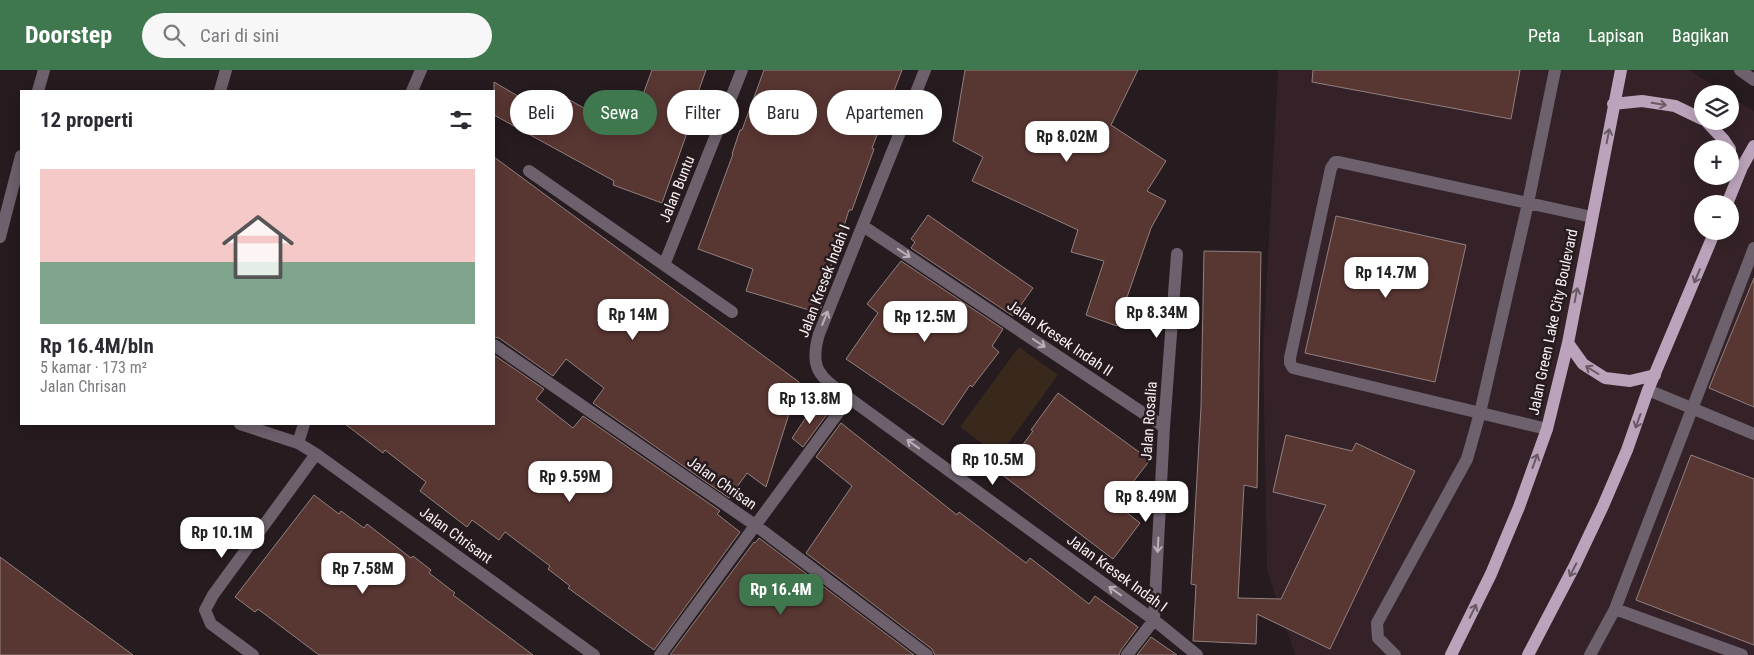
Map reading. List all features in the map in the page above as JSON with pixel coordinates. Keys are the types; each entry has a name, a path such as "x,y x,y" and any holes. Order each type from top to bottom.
{"main road":[{"name":"Jalan Green Lake City Boulevard","path":"1452,655 1491,574 1519,507 1547,429 1568,343 1621,70"},
{"path":"1614,104 1650,102 1675,106 1694,115"},
{"path":"1715,130 1724,140"},
{"path":"1731,195 1754,146"},
{"path":"1739,163 1742,168"},
{"path":"1528,655 1575,565 1603,506 1627,450 1648,390 1711,240"},
{"path":"1568,343 1583,364 1605,378 1630,382 1655,375"}],"street":[{"path":"38,90 44,70"},
{"path":"220,90 226,70"},
{"path":"412,90 421,70"},
{"name":"Jalan Buntu","path":"664,265 742,70"},
{"name":"Jalan Kresek Indah I","path":"925,70 819,334 815,348 816,365 822,378 1154,620 1197,655"},
{"path":"1395,655 1378,638 1377,624 1468,459 1528,203 1555,70"},
{"path":"1740,70 1754,80"},
{"path":"0,236 20,160"},
{"path":"1547,429 1293,368 1290,358 1331,168 1336,162 1592,217"},
{"path":"529,171 732,312"},
{"name":"Jalan Kresek Indah II","path":"863,226 1164,427"},
{"path":"1590,655 1615,609 1754,248"},
{"name":"Jalan Rosalia","path":"1154,620 1164,427 1177,254"},
{"name":"Jalan Chrisan","path":"495,346 756,526 927,655"},
{"path":"1648,390 1754,434"},
{"path":"660,655 849,398"},
{"name":"Jalan Chrisant","path":"243,425 298,443 316,454 594,655"},
{"path":"298,443 304,425"},
{"path":"253,655 211,624 205,610 213,595 316,454"},
{"path":"1615,609 1742,655"},
{"path":"1127,655 1154,620"}],"shaded area":[{"path":"1278,70 1689,70 1713,85 1694,85 1694,130 1739,130 1739,102 1754,111 1754,655 1295,655 1267,570 1263,349"},
{"path":"1019,347 1058,375 999,456 960,427"}],"building":[{"path":"652,70 706,70 699,90 667,90 667,135 686,135 662,203 613,185 614,181 530,135 573,135 573,102 583,107 583,135 657,135 657,90 645,90"},
{"path":"764,70 902,70 894,90 827,90 827,135 877,135 872,148 874,149 852,210 849,210 827,280 830,281 819,313 746,291 753,269 698,249 740,130 742,130 749,111 749,135 817,135 817,90 757,90"},
{"path":"965,70 1138,70 1111,125 1166,161 1147,191 1166,201 1151,228 1117,326 1086,315 1104,261 1071,252 1078,230 972,181 983,157 953,141"},
{"path":"1313,70 1520,70 1511,119 1312,82"},
{"path":"494,82 510,91 510,124 495,116"},
{"path":"495,158 799,382 766,487 747,473 729,498 593,403 604,388 566,359 553,376 499,338 495,337"},
{"path":"928,215 1033,288 1013,316 911,248 915,242 911,239"},
{"path":"1336,216 1466,245 1435,382 1305,353"},
{"path":"1204,251 1261,252 1257,488 1244,485 1238,598 1281,599 1326,505 1273,492 1286,435 1352,451 1356,443 1415,471 1330,649 1257,614 1256,644 1193,641 1196,585 1191,584 1201,407"},
{"path":"901,261 1003,329 992,346 999,352 972,387 970,385 943,425 846,359 878,313 867,304"},
{"path":"1754,278 1754,407 1709,388"},
{"path":"495,356 544,389 536,399 573,428 583,416 720,511 717,514 740,532 654,650 568,588 570,586 548,569 550,566 505,532 499,540 472,520 467,527 420,491 426,482 385,450 383,453 346,425 495,425"},
{"path":"1058,393 1150,460 1116,504 1140,523 1113,559 1001,474"},
{"path":"816,403 828,413 803,447 792,438"},
{"path":"841,423 957,515 959,512 1026,563 1030,558 1089,604 1095,596 1138,627 1119,655 935,655 932,649 806,553 852,486 816,457"},
{"path":"1691,455 1754,479 1754,645 1636,600"},
{"path":"314,495 339,514 341,511 364,528 367,524 411,558 413,556 431,570 429,573 455,593 453,595 533,655 319,655 258,609 255,612 235,597"},
{"path":"759,538 914,655 670,655 754,542"},
{"path":"0,557 133,655 0,655"},
{"path":"1151,637 1177,655 1137,655"}]}
